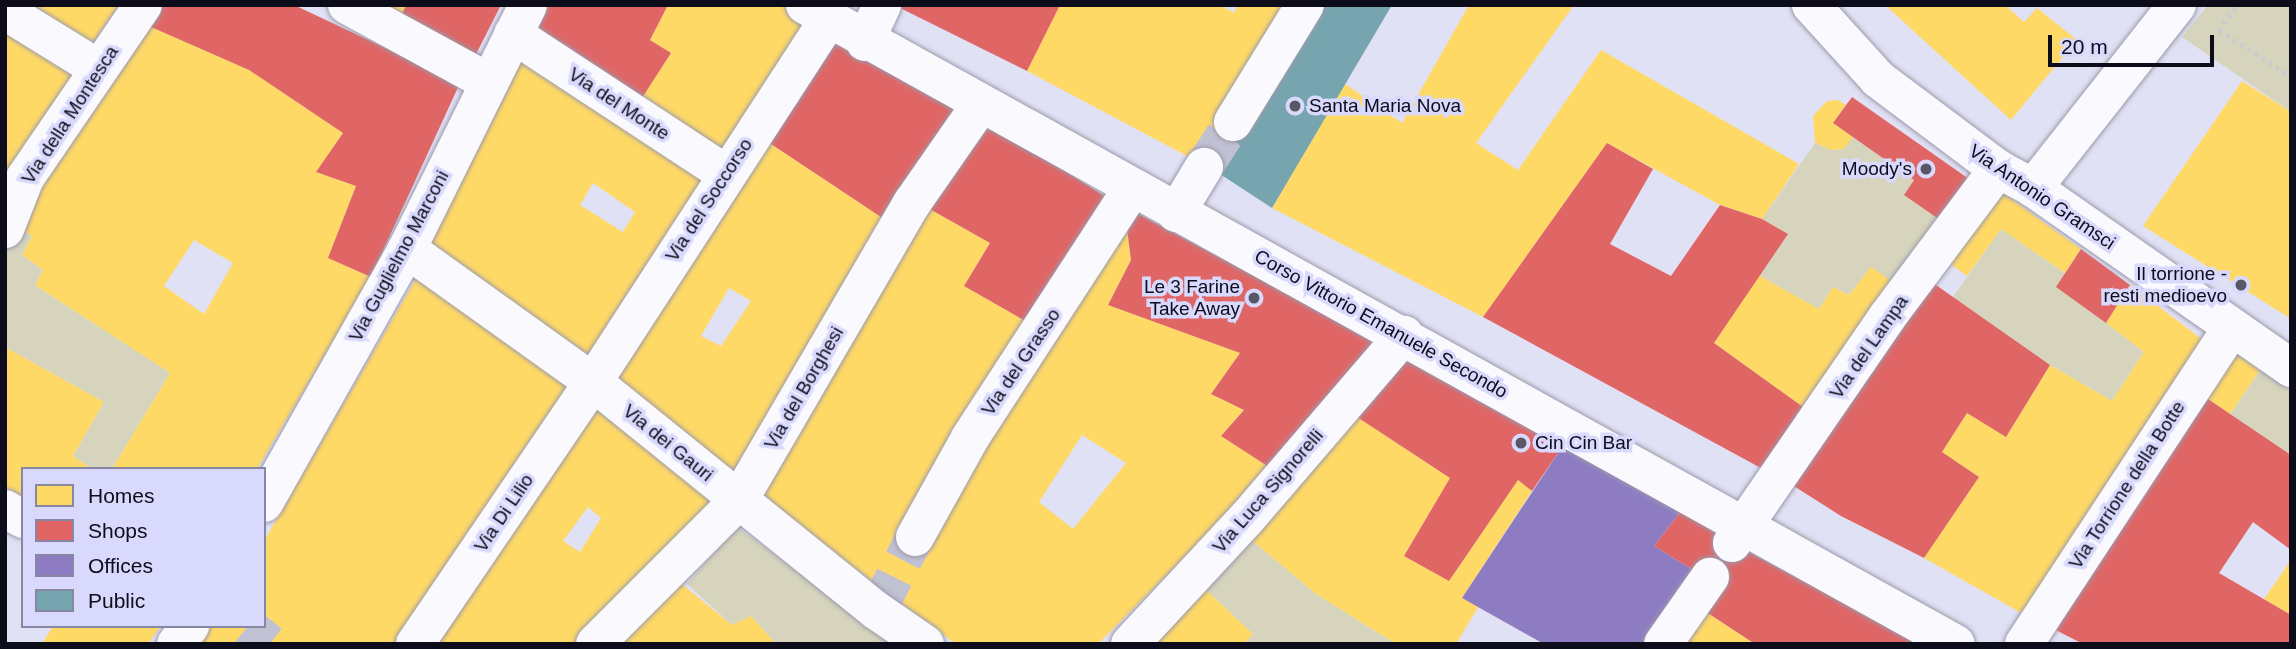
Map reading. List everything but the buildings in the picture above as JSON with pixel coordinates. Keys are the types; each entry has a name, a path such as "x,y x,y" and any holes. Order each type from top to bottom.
{"street":[{"name":"Via della Montesca","path":"5,229 25,178 143,5"},
{"path":"347,5 488,82"},
{"path":"865,42 881,5"},
{"path":"1233,122 1305,5"},
{"name":"Via Antonio Gramsci","path":"1811,5 1878,79 1998,169 2033,188 2291,368"},
{"path":"5,11 99,69"},
{"name":"Corso Vittorio Emanuele Secondo","path":"817,13 1131,190 1404,335 1738,535 1956,644"},
{"name":"Via del Soccorso","path":"593,382 725,173 817,13"},
{"path":"2033,188 2194,14"},
{"name":"Via Guglielmo Marconi","path":"266,499 407,249 520,20"},
{"name":"Via del Monte","path":"520,20 725,173"},
{"name":"Via del Borghesi","path":"595,644 739,500 912,203 980,106"},
{"path":"1176,213 1204,167"},
{"name":"Via del Lampa","path":"1738,535 1888,316 1998,169"},
{"name":"Via del Grasso","path":"915,537 970,438 1131,190"},
{"name":"Via dei Gauri","path":"407,249 593,382 739,500 925,644"},
{"name":"Via Torrione della Botte","path":"2024,644 2232,327"},
{"name":"Via Luca Signorelli","path":"1130,644 1248,517 1404,335"},
{"name":"Via Di Lilio","path":"415,644 593,382"},
{"path":"5,509 21,518"},
{"path":"1663,644 1710,577"}],"path":[{"path":"2194,14 2291,76"}],"shaded area":[{"path":"2208,5 2291,5 2291,112 2182,37"},
{"path":"1853,137 1914,180 1904,195 1940,220 1894,283 1871,268 1849,295 1833,287 1819,309 1758,275 1787,234 1762,219 1815,143 1831,150 1843,149"},
{"path":"16,226 32,236 22,255 43,270 35,285 170,373 113,467 89,467 73,456 104,402 5,347 5,252"},
{"path":"2001,229 2065,273 2106,323 2144,352 2112,401 2050,365 1953,297"},
{"path":"2260,370 2291,391 2291,455 2230,414"},
{"path":"737,527 896,644 776,644 751,616 732,625 687,584"},
{"path":"1249,538 1316,594 1396,644 1244,644 1253,634 1205,589"}],"tunnel":[{"path":"1204,167 1233,122"},
{"path":"877,611 915,537"},
{"path":"250,628 270,644"}],"place":[{"name":"Santa Maria Nova","path":"1295,106"},
{"name":"Moody's","path":"1926,169"},
{"name":"Il torrione - resti medioevo","path":"2241,285"},
{"name":"Le 3 Farine Take Away","path":"1254,298"},
{"name":"Cin Cin Bar","path":"1521,443"}]}
